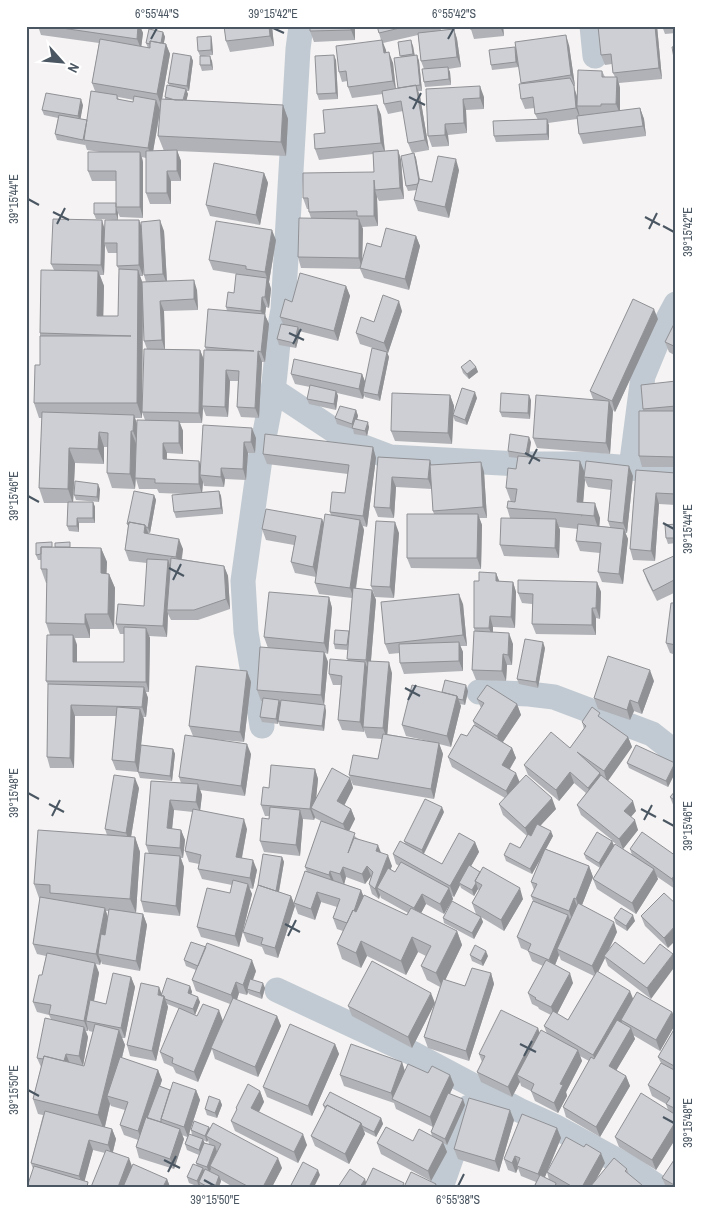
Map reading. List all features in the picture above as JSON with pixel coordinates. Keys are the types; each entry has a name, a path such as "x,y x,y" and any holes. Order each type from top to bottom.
{"street":[{"path":"262,726 246,632 244,581 260,459 278,357 278,335 283,300 301,26"},
{"path":"592,26 595,56"},
{"path":"631,468 644,376 662,330 676,304"},
{"path":"273,390 353,443 390,457 521,464 584,464 676,472"},
{"path":"479,692 554,697 652,734 676,753"},
{"path":"277,990 412,1053 519,1110 590,1145 629,1167 658,1187"},
{"path":"441,1187 476,1087"}],"building":[{"path":"48,26 138,26 137,39"},
{"path":"224,26 269,26 270,36 226,41"},
{"path":"310,26 351,26 351,30 310,31"},
{"path":"377,26 408,26 379,33"},
{"path":"470,26 491,26 470,29"},
{"path":"598,26 655,26 659,68 613,73 611,54 601,55"},
{"path":"149,29 163,32 161,43 150,41 150,44 146,43"},
{"path":"454,29 457,57 421,61 418,33"},
{"path":"566,35 571,75 521,83 515,42"},
{"path":"211,36 211,50 198,51 197,37"},
{"path":"100,39 150,48 150,41 166,44 157,94 92,83"},
{"path":"382,40 384,53 389,52 393,81 348,87 346,71 339,72 336,46"},
{"path":"411,40 413,54 400,56 398,42"},
{"path":"676,46 676,69 672,47"},
{"path":"515,47 516,62 491,65 489,50"},
{"path":"173,53 191,56 187,86 168,83"},
{"path":"334,55 336,93 317,94 315,56"},
{"path":"417,55 420,85 398,88 394,58"},
{"path":"200,56 210,56 211,65 200,65"},
{"path":"448,67 449,79 424,82 422,69"},
{"path":"578,70 602,71 602,77 617,77 616,104 577,106"},
{"path":"570,78 574,86 576,108 535,114 533,97 521,99 519,84"},
{"path":"167,85 186,89 183,100 165,97"},
{"path":"416,85 425,140 408,143 401,101 384,104 382,91"},
{"path":"480,86 480,98 463,99 464,123 445,124 445,135 428,136 426,89"},
{"path":"91,91 117,95 117,99 133,102 134,96 156,100 148,148 84,140"},
{"path":"46,93 81,99 78,116 42,110"},
{"path":"161,99 283,105 281,142 158,136"},
{"path":"377,105 381,143 315,149 314,134 325,133 323,110"},
{"path":"640,108 643,126 579,134 577,116"},
{"path":"59,115 87,120 83,140 55,134"},
{"path":"547,119 547,134 494,136 493,121"},
{"path":"177,150 177,171 167,171 167,193 146,193 146,151"},
{"path":"398,150 400,188 375,190 374,180 374,216 357,216 357,211 309,212 308,198 303,198 303,173 374,172 373,152"},
{"path":"88,152 140,152 140,207 116,207 116,171 88,171"},
{"path":"414,153 419,181 418,184 406,186 401,156"},
{"path":"438,156 456,159 445,207 414,200 419,179 432,182"},
{"path":"214,163 264,173 256,215 206,205"},
{"path":"94,203 116,203 116,214 94,214"},
{"path":"299,218 359,219 359,258 298,257"},
{"path":"53,219 102,220 101,265 51,264"},
{"path":"105,220 139,220 139,265 117,266 117,243 104,243"},
{"path":"160,220 163,274 144,275 141,222"},
{"path":"216,221 272,230 265,272 246,269 246,266 209,260"},
{"path":"386,228 416,236 405,279 360,268 367,243 381,247"},
{"path":"119,269 138,270 137,403 34,403 35,365 40,365 40,336 131,336 40,333 41,270 98,271 97,316 118,316"},
{"path":"300,273 346,286 334,331 280,317 285,299 292,302"},
{"path":"236,274 267,278 265,297 262,297 261,311 226,307 228,292 234,293"},
{"path":"194,280 194,299 160,301 162,340 144,341 142,282"},
{"path":"383,295 399,301 384,343 356,333 361,317 374,322"},
{"path":"633,299 654,309 612,401 590,391"},
{"path":"208,309 265,314 261,352 258,351 255,408 237,407 239,371 226,370 225,407 202,406 204,350 254,351 205,347"},
{"path":"676,320 676,347 665,342"},
{"path":"281,324 298,327 294,343 277,339"},
{"path":"372,348 387,352 378,395 363,392"},
{"path":"144,349 200,350 199,413 142,412"},
{"path":"294,359 362,374 359,389 291,374"},
{"path":"470,360 476,367 467,374 461,367"},
{"path":"676,381 676,406 643,409 641,385"},
{"path":"310,385 336,391 334,404 307,399"},
{"path":"462,388 475,392 465,420 453,415"},
{"path":"392,393 450,395 448,433 391,431"},
{"path":"501,393 529,395 528,413 500,412"},
{"path":"536,395 609,401 606,443 533,438"},
{"path":"340,406 356,410 352,424 335,418"},
{"path":"639,411 676,411 676,457 639,456"},
{"path":"42,412 134,415 133,431 131,431 130,474 107,473 108,433 99,432 98,449 69,448 68,489 39,488"},
{"path":"355,419 368,422 365,431 352,428"},
{"path":"137,420 179,421 179,443 163,443 163,459 199,461 199,484 155,483 155,479 135,478"},
{"path":"203,425 252,428 251,442 244,442 243,469 221,468 221,477 200,475"},
{"path":"265,434 373,447 363,516 330,512 332,492 345,493 349,465 263,454"},
{"path":"510,434 529,437 526,454 508,451"},
{"path":"518,456 580,461 577,502 595,503 594,516 507,508 508,501 515,502 517,489 506,488 508,468 516,469"},
{"path":"378,457 430,460 428,479 392,477 390,508 374,507"},
{"path":"586,461 629,466 623,523 608,521 612,480 584,477"},
{"path":"481,462 483,507 433,511 430,465"},
{"path":"636,470 676,473 676,494 656,493 651,551 630,549"},
{"path":"75,481 98,484 97,497 74,495"},
{"path":"134,491 154,495 148,528 145,525 129,522 127,524"},
{"path":"219,491 221,508 174,512 172,495"},
{"path":"68,502 93,502 93,518 77,518 77,526 67,526"},
{"path":"266,509 322,519 313,567 291,562 296,536 262,529"},
{"path":"325,514 360,520 350,588 315,583"},
{"path":"407,514 478,514 477,558 407,558"},
{"path":"501,518 556,519 555,548 500,545"},
{"path":"376,521 395,522 390,587 371,586"},
{"path":"129,522 145,525 144,533 179,539 176,557 125,550"},
{"path":"578,524 624,529 619,574 598,572 601,543 576,541"},
{"path":"676,524 676,538 666,538 665,525"},
{"path":"52,542 52,547 41,547 41,554 36,555 36,543"},
{"path":"70,542 70,547 55,547 55,543"},
{"path":"41,547 101,548 101,573 109,574 108,614 85,614 85,624 46,623 47,569 41,569"},
{"path":"676,555 676,579 653,591 643,570"},
{"path":"171,558 224,566 226,599 194,610 167,610"},
{"path":"147,559 168,560 163,626 116,624 118,604 144,606"},
{"path":"479,572 496,573 496,581 513,582 511,617 490,616 489,628 474,628 474,581 479,581"},
{"path":"518,580 597,582 596,608 592,608 592,625 532,624 533,594 518,593"},
{"path":"353,588 372,590 366,660 347,659"},
{"path":"269,592 329,597 324,643 264,637"},
{"path":"459,594 463,635 385,644 381,602"},
{"path":"671,603 676,603 676,645 666,643"},
{"path":"124,627 146,628 146,682 46,681 47,635 73,635 73,662 124,662"},
{"path":"335,630 349,631 347,645 334,644"},
{"path":"474,631 509,633 508,655 503,654 502,671 472,670"},
{"path":"525,639 543,642 536,682 517,679"},
{"path":"459,642 459,661 400,663 399,644"},
{"path":"260,647 324,652 321,695 257,690"},
{"path":"608,656 650,670 638,703 630,700 627,710 594,698"},
{"path":"330,659 365,662 360,722 338,720 342,676 329,674"},
{"path":"368,661 389,662 383,728 363,727"},
{"path":"196,666 247,671 240,732 189,726"},
{"path":"445,680 466,685 463,700 458,699 457,696 442,692"},
{"path":"48,684 144,687 142,707 71,705 70,758 47,757"},
{"path":"412,685 457,696 447,736 402,725"},
{"path":"487,685 517,704 497,736 473,721 484,703 477,699"},
{"path":"263,698 279,700 276,719 260,717"},
{"path":"281,700 325,705 322,726 278,721"},
{"path":"117,707 140,709 135,762 112,760"},
{"path":"592,707 600,713 598,716 628,737 604,771 577,752 600,773 588,788 570,772 556,790 524,765 551,732 570,748 586,726 582,722"},
{"path":"474,725 512,748 502,765 516,773 506,791 448,757 461,734 467,736"},
{"path":"383,734 439,743 431,789 349,775 353,755 378,759"},
{"path":"185,735 247,744 241,786 179,777"},
{"path":"141,745 173,749 170,776 138,772"},
{"path":"636,745 675,763 666,781 627,763"},
{"path":"271,765 315,769 310,809 261,805 263,787 269,788"},
{"path":"332,768 350,778 337,801 351,809 343,824 311,808"},
{"path":"114,775 135,778 126,833 105,829"},
{"path":"526,775 552,798 525,828 499,804"},
{"path":"601,775 633,801 624,811 635,820 619,839 577,805"},
{"path":"151,781 198,784 196,802 170,800 167,828 181,830 180,848 146,845"},
{"path":"676,790 676,801 670,797"},
{"path":"425,799 442,807 422,850 404,841"},
{"path":"270,807 300,810 296,845 260,841 262,818 269,819"},
{"path":"193,809 244,819 236,857 253,860 250,878 198,869 201,855 185,851"},
{"path":"321,821 355,833 348,853 354,838 378,845 376,851 388,855 375,889 369,884 373,872 367,866 362,874 343,867 340,874 330,871 329,875 305,867"},
{"path":"537,824 551,831 530,869 504,855 510,843 520,848 528,834 531,836"},
{"path":"38,830 135,837 130,899 50,893 50,885 34,884"},
{"path":"597,832 612,841 599,863 584,854"},
{"path":"642,832 676,856 676,872 672,879 630,849"},
{"path":"459,833 475,842 450,886 393,854 400,841 442,864"},
{"path":"615,844 654,869 632,903 593,879"},
{"path":"545,849 589,866 576,899 574,898 569,911 531,896 537,884 531,882"},
{"path":"145,853 180,856 176,906 141,901"},
{"path":"263,854 282,857 276,891 258,885"},
{"path":"401,862 449,888 440,904 422,894 414,908 377,888 388,868 395,872"},
{"path":"469,865 480,872 472,890 459,883"},
{"path":"483,867 520,888 501,920 472,903 482,885 475,881"},
{"path":"305,871 361,890 354,911 347,923 333,918 340,899 317,892 311,909 294,903"},
{"path":"233,880 248,884 235,936 197,927 207,888 230,893"},
{"path":"258,885 291,896 275,948 261,944 263,938 243,932"},
{"path":"664,893 676,904 676,925 664,938 641,916"},
{"path":"364,895 407,915 411,908 457,931 436,973 421,966 431,946 412,937 401,961 361,941 356,953 337,944 353,910 356,912"},
{"path":"40,897 105,908 96,954 33,944"},
{"path":"452,901 481,917 472,933 443,918"},
{"path":"533,901 568,915 549,960 528,951 531,944 517,937"},
{"path":"578,903 614,922 592,966 557,949"},
{"path":"621,908 633,915 626,926 614,918"},
{"path":"109,909 143,914 136,961 98,954 101,934 105,935"},
{"path":"191,942 206,947 198,966 184,960"},
{"path":"615,942 644,964 660,944 673,954 647,988 604,956"},
{"path":"207,943 252,960 243,985 236,982 231,995 192,980"},
{"path":"475,945 486,951 481,961 470,955"},
{"path":"47,953 95,963 84,1021 49,1014 51,1005 33,1002 39,975 42,975"},
{"path":"546,960 570,973 551,1007 528,993"},
{"path":"372,961 431,993 408,1037 348,1006"},
{"path":"472,968 491,973 466,1051 424,1037 443,979 465,986"},
{"path":"597,971 630,991 593,1055 544,1026 553,1011 568,1020"},
{"path":"113,973 131,977 121,1028 86,1021 90,1000 106,1004"},
{"path":"167,978 190,986 188,993 198,997 193,1009 161,996"},
{"path":"250,979 263,983 260,993 247,989"},
{"path":"141,983 159,987 158,995 164,996 152,1051 127,1045"},
{"path":"637,992 672,1012 656,1040 621,1020"},
{"path":"233,998 277,1016 255,1067 211,1048"},
{"path":"203,1004 219,1010 194,1072 172,1063 173,1058 160,1052 179,1008 197,1016"},
{"path":"501,1010 538,1028 508,1087 477,1072 485,1056 479,1054"},
{"path":"45,1018 84,1027 79,1056 66,1054 64,1061 44,1056 43,1059 37,1058"},
{"path":"617,1020 631,1028 609,1066 626,1076 596,1127 563,1107 591,1057 594,1059"},
{"path":"95,1024 119,1030 98,1115 33,1099 44,1056 84,1066"},
{"path":"290,1024 335,1044 308,1106 263,1087"},
{"path":"676,1026 676,1067 658,1057"},
{"path":"541,1030 578,1050 560,1084 563,1085 554,1103 531,1091 534,1084 517,1075"},
{"path":"351,1044 402,1062 391,1093 340,1075"},
{"path":"120,1057 158,1070 138,1131 120,1125 128,1102 107,1096"},
{"path":"661,1063 676,1071 676,1109 666,1104 670,1098 648,1085"},
{"path":"408,1064 428,1073 432,1066 450,1075 430,1117 392,1099"},
{"path":"173,1082 196,1090 184,1127 161,1119"},
{"path":"248,1084 260,1091 251,1108 303,1134 294,1152 231,1121"},
{"path":"159,1086 170,1090 161,1122 147,1118"},
{"path":"330,1092 381,1118 374,1132 327,1105 326,1107 323,1105"},
{"path":"448,1093 463,1099 445,1139 431,1132"},
{"path":"641,1093 676,1115 676,1121 652,1160 615,1137"},
{"path":"209,1096 220,1100 215,1113 205,1109"},
{"path":"469,1098 510,1110 495,1161 454,1149"},
{"path":"327,1105 361,1123 345,1154 311,1136"},
{"path":"45,1111 112,1129 108,1145 89,1140 79,1176 31,1163"},
{"path":"522,1114 557,1128 538,1174 517,1166 520,1158 515,1156 512,1163 504,1159"},
{"path":"146,1117 180,1129 170,1159 136,1147"},
{"path":"194,1121 209,1127 205,1136 191,1130"},
{"path":"213,1123 278,1158 263,1187 249,1187 210,1166 221,1144 206,1136"},
{"path":"386,1127 413,1141 419,1129 443,1142 428,1171 377,1143"},
{"path":"189,1134 203,1139 199,1150 185,1144"},
{"path":"566,1137 584,1147 586,1144 601,1153 582,1187 573,1187 547,1172"},
{"path":"204,1143 215,1146 207,1167 196,1163"},
{"path":"106,1150 129,1158 118,1187 91,1187"},
{"path":"676,1157 676,1186 662,1178"},
{"path":"614,1158 627,1169 625,1171 642,1185 641,1187 590,1187"},
{"path":"303,1162 318,1170 309,1187 290,1187"},
{"path":"133,1164 167,1179 163,1187 123,1187"},
{"path":"193,1164 203,1168 197,1181 187,1177"},
{"path":"34,1166 88,1182 87,1187 27,1187"},
{"path":"373,1168 404,1183 402,1187 364,1187"},
{"path":"205,1169 219,1176 215,1187 208,1187 199,1182"},
{"path":"350,1169 365,1179 360,1187 338,1187"},
{"path":"411,1172 436,1184 435,1187 404,1187"},
{"path":"540,1175 556,1183 555,1187 534,1187"}]}
